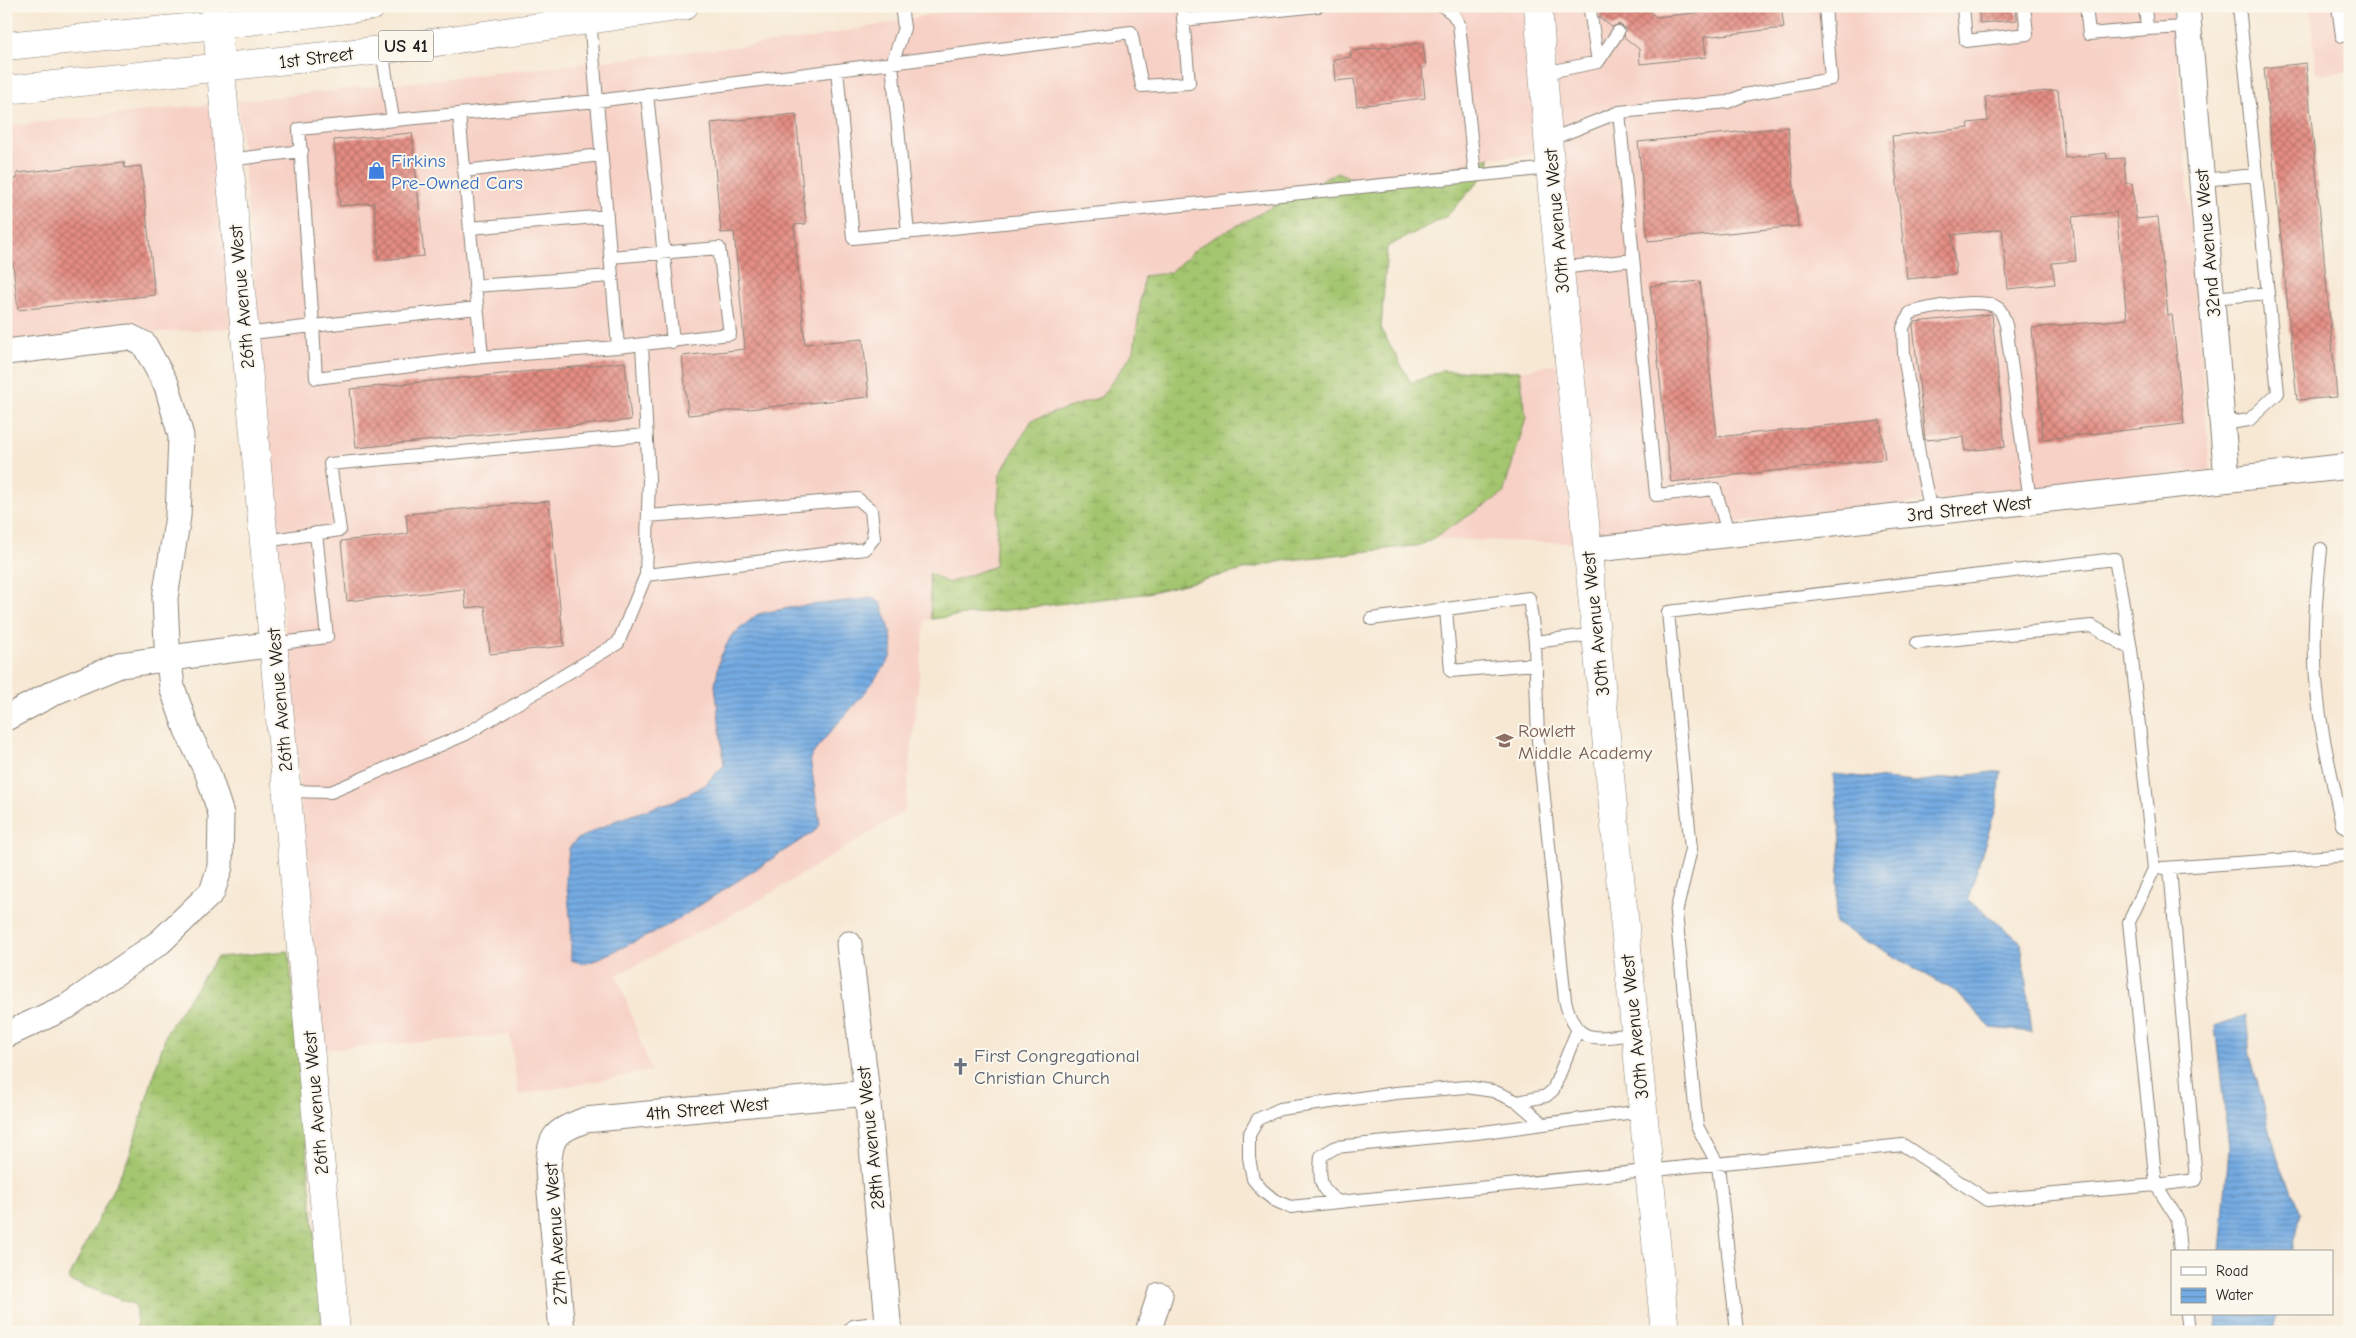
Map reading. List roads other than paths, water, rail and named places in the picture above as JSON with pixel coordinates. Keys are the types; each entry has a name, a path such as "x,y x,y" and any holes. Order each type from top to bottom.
{"street":[{"name":"US 41","path":"6,46 215,16 372,6"},
{"path":"590,19 616,6"},
{"name":"1st Street","path":"6,90 382,50 684,6"},
{"name":"30th Avenue West","path":"1538,6 1560,268 1665,1332"},
{"name":"26th Avenue West","path":"215,16 265,541 336,1332"},
{"name":"32nd Avenue West","path":"2188,16 2227,479"},
{"path":"6,352 130,337 144,344 167,386 181,436 178,516 165,598 172,688 187,730 208,774 221,814 220,866 212,892 160,942 68,1006 6,1035"},
{"name":"3rd Street West","path":"1588,550 2350,466"},
{"path":"6,718 57,691 120,665 274,644"},
{"name":"28th Avenue West","path":"849,944 867,1093 888,1330"},
{"name":"4th Street West","path":"554,1138 560,1130 585,1120 867,1093"},
{"name":"27th Avenue West","path":"554,1138 550,1148 548,1169 562,1332"},
{"path":"1148,1332 1160,1295"},
{"path":"856,1332 888,1330"}],"lane":[{"path":"901,6 904,28 892,64 908,233"},
{"path":"610,257 720,248 730,334 642,345 482,357 316,378 300,129 597,101 1131,32 1142,86 1189,83 1182,6"},
{"path":"1184,20 1318,6"},
{"path":"1443,6 1453,14 1459,24 1475,175"},
{"path":"1592,6 1590,10 1598,62"},
{"path":"1549,140 1619,112 1728,102 1744,95 1831,79 1825,6"},
{"path":"1962,6 1966,41 2027,34 2024,6"},
{"path":"2018,6 2021,35"},
{"path":"2086,6 2089,34 2147,29 2188,16"},
{"path":"2145,6 2147,29"},
{"path":"2223,424 2250,420 2278,393 2239,6"},
{"path":"2338,6 2342,36 2350,35"},
{"path":"590,19 618,347"},
{"path":"1544,73 1598,62 1618,32"},
{"path":"382,50 393,120"},
{"path":"837,70 853,238 1551,168"},
{"path":"647,94 673,342"},
{"path":"1619,112 1656,495 1714,488 1729,535"},
{"path":"459,114 482,357"},
{"path":"228,160 302,152"},
{"path":"464,171 601,155"},
{"path":"2202,180 2256,175"},
{"path":"470,228 606,216"},
{"path":"1560,268 1634,260"},
{"path":"475,286 611,276"},
{"path":"2212,298 2268,293"},
{"path":"1931,512 1915,431 1904,354 1903,328 1910,313 1927,308 1979,303 1989,304 2000,309 2006,325 2030,502"},
{"path":"244,334 477,308"},
{"path":"287,791 331,792 466,734 618,643 646,574 648,516 642,345"},
{"path":"265,541 340,530 330,464 646,434"},
{"path":"646,574 864,549 874,538 871,510 858,500 648,516"},
{"path":"274,644 326,637 316,533"},
{"path":"2321,549 2316,600 2316,689 2323,737 2342,825 2350,830"},
{"path":"1737,1332 1718,1164 1697,1126 1676,913 1691,849 1668,612 2115,559 2131,649 2154,869 2129,922 2156,1185 2177,1218 2180,1250"},
{"path":"1371,619 1528,598 1535,642 1538,740 1565,1000 1570,1019 1577,1031 1597,1038 1635,1034"},
{"path":"1446,609 1452,671 1536,664"},
{"path":"1918,643 2092,626 2131,649"},
{"path":"1535,642 1596,634"},
{"path":"2154,869 2350,855"},
{"path":"1542,1123 1518,1102 1493,1091 1466,1086 1396,1093 1280,1109 1258,1119 1249,1135 1249,1158 1253,1179 1262,1190 1274,1200 1290,1207 1904,1145 1987,1200 2196,1180 2170,868"},
{"path":"1518,1102 1539,1098 1553,1090 1577,1031"},
{"path":"1339,1202 1327,1195 1319,1176 1321,1156 1336,1147 1476,1133 1642,1111"},
{"path":"2187,1316 2189,1332"}],"water":[{"path":"871,598 881,603 890,630 891,656 864,694 810,758 820,824 815,831 666,927 591,962 581,963 571,960 571,924 566,878 569,848 577,839 617,820 679,799 705,785 724,765 715,685 720,658 731,636 758,614 793,607"},
{"path":"2001,771 1997,805 1968,899 2021,942 2032,1032 1991,1028 1955,991 1835,923 1841,840 1833,774 1914,782"},
{"path":"2246,1015 2250,1055 2278,1159 2301,1214 2292,1250 2220,1250 2229,1148 2215,1026"},
{"path":"2217,1316 2278,1316 2274,1332 2216,1332"}],"place":[{"name":"Firkins Pre-Owned Cars","path":"377,171"},
{"name":"Rowlett Middle Academy","path":"1504,741"},
{"name":"First Congregational Christian Church","path":"960,1066"}]}
